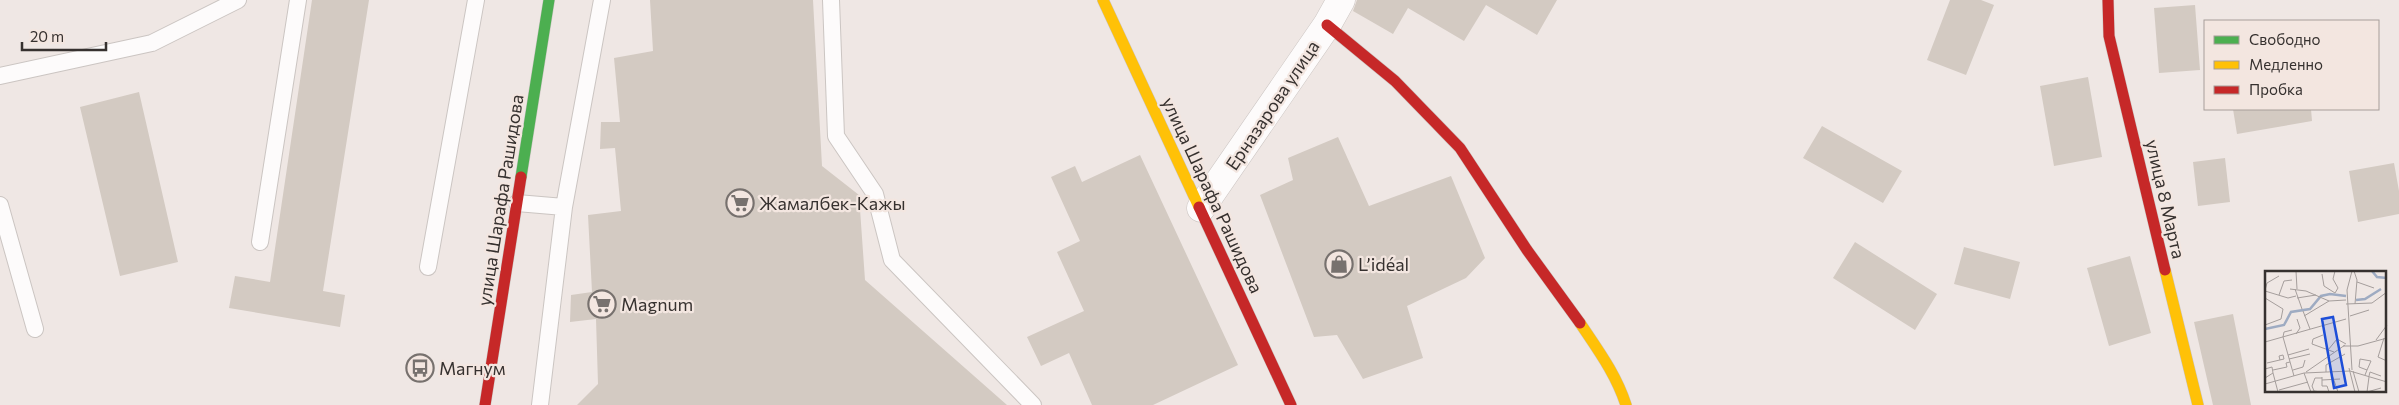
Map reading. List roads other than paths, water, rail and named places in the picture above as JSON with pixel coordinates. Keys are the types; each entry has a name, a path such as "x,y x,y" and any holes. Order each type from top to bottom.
{"street":[{"name":"улица Шарафа Рашидова","path":"485,405 549,0"},
{"name":"улица Шарафа Рашидова","path":"1103,0 1291,405"},
{"name":"Ерназарова улица","path":"1201,208 1327,25 1341,0"},
{"name":"улица 8 Марта","path":"2108,0 2109,36 2198,405"},
{"path":"1327,25 1395,81 1460,148 1527,250 1603,356 1620,384 1626,405"}],"lane":[{"path":"0,76 152,43 238,0"},
{"path":"260,242 298,0"},
{"path":"428,267 476,0"},
{"path":"540,405 564,207 602,0"},
{"path":"831,0 836,136 875,194 892,260 1033,405"},
{"path":"517,202 564,207"},
{"path":"0,205 35,329"}],"place":[{"name":"Жамалбек-Кажы","path":"740,203"},
{"name":"L’idéal","path":"1339,264"},
{"name":"Magnum","path":"602,304"},
{"name":"Магнум","path":"420,368"}]}
